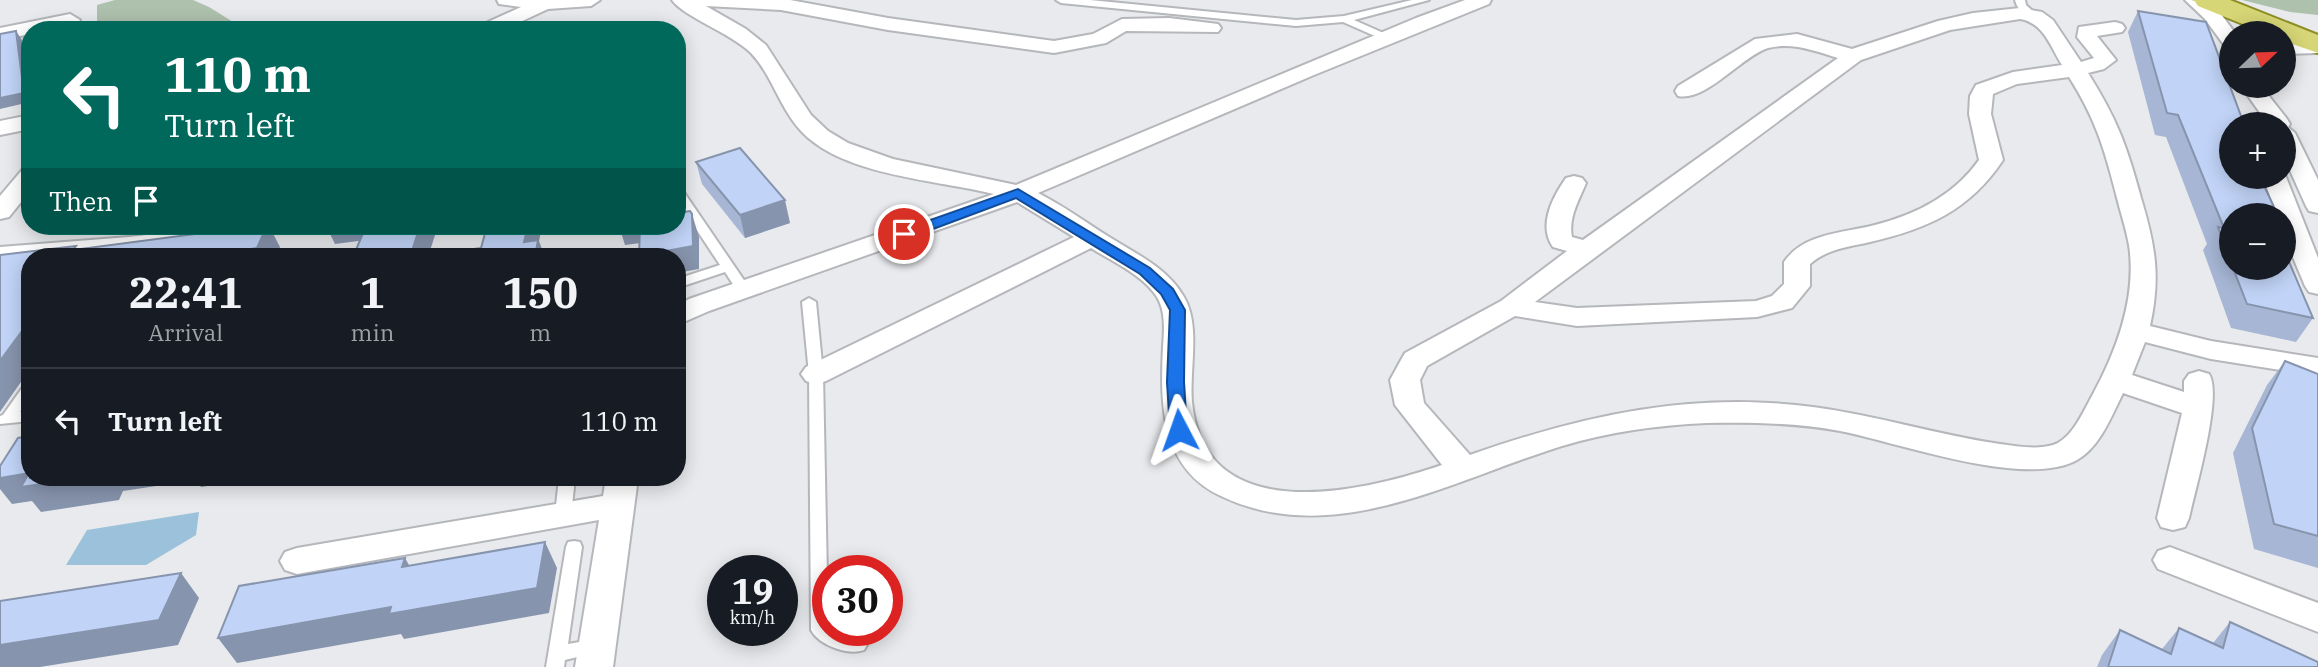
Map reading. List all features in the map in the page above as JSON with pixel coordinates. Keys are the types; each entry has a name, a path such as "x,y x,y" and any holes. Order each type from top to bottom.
{"main road":[{"path":"2207,0 2318,46"},
{"path":"2224,0 2267,14 2318,22"}],"street":[{"path":"506,0 545,3 591,0"},
{"path":"681,0 764,54 800,117 822,138 863,156 1018,193 1145,271 1168,292 1177,310 1175,382 1179,430 1192,459 1218,481 1260,500 1303,506 1372,498 1466,470 1582,429 1658,416 1714,413 1833,419 1976,450 2035,459 2069,451 2077,444 2115,379 2135,331 2144,273 2142,245 2111,132 2046,23 2026,8 2017,12 1993,14 1889,42 1854,56 1587,248 1511,307 1415,360 1405,380 1410,405 1442,446 1466,470"},
{"path":"695,0 781,4 888,24 1054,47 1099,39 1122,25 1169,24 1211,28"},
{"path":"686,312 699,304 878,244 1018,193 1384,37 1482,0"},
{"path":"2194,0 2219,25"},
{"path":"506,21 545,3"},
{"path":"1511,307 1577,317 1756,309 1782,302 1797,286 1797,262 1806,253 1834,240 1917,221 1933,214 1980,177 1991,160 1979,100 1983,90 2036,73 2097,66 2106,60 2086,31 2115,28"},
{"path":"0,34 21,29"},
{"path":"1686,91 1762,43 1797,40 1854,56"},
{"path":"2296,47 2318,46"},
{"path":"2260,98 2272,112"},
{"path":"0,128 21,124"},
{"path":"2296,159 2318,206"},
{"path":"1574,183 1559,220 1557,233 1563,242 1587,248"},
{"path":"0,212 15,187"},
{"path":"2279,189 2318,286"},
{"path":"816,374 1092,238"},
{"path":"2135,331 2211,350 2318,367"},
{"path":"2115,379 2198,394 2173,518"},
{"path":"297,561 563,515 620,491"},
{"path":"596,656 620,491"},
{"path":"2170,560 2318,618"}],"lane":[{"path":"1061,0 1104,2 1296,23 1344,19 1424,0"},
{"path":"1344,19 1384,37"},
{"path":"686,204 743,289"},
{"path":"39,248 180,235"},
{"path":"124,248 129,241"},
{"path":"0,251 21,249"},
{"path":"686,281 729,266"},
{"path":"809,302 816,374 819,555"},
{"path":"4,419 21,398"},
{"path":"563,515 566,486"},
{"path":"574,547 556,660 596,656"}],"green space":[{"path":"115,0 193,0 232,21 97,21 97,5"},
{"path":"2242,0 2318,0 2318,15 2290,12"}],"water":[{"path":"199,512 196,535 146,565 66,565 87,530"}],"building":[{"path":"2138,11 2206,22 2219,57 2219,98 2234,98 2240,112 2219,112 2219,189 2266,189 2272,203 2219,203 2219,216 2178,115 2167,113"},
{"path":"16,31 21,94 0,98 0,34"},
{"path":"740,148 785,200 740,215 696,162"},
{"path":"686,212 692,214 693,246 639,248 640,235 686,235"},
{"path":"187,235 263,235 257,248 88,248"},
{"path":"362,235 417,235 413,248 357,248"},
{"path":"485,235 526,235 524,242 538,240 537,248 481,248"},
{"path":"21,253 21,332 0,361 0,255"},
{"path":"2296,278 2313,318 2247,304 2238,280"},
{"path":"2285,361 2318,374 2318,536 2274,524 2252,428"},
{"path":"18,438 21,438 21,474 0,478 0,466"},
{"path":"545,542 537,588 389,614 391,607 218,638 239,586 405,558 402,567"},
{"path":"181,573 159,620 0,645 0,601"},
{"path":"2230,622 2318,662 2318,667 2108,667 2120,630 2171,654 2179,628 2223,648"}],"route":[{"path":"904,234 1018,193 1145,271 1168,292 1177,310 1175,382 1179,430"}]}
